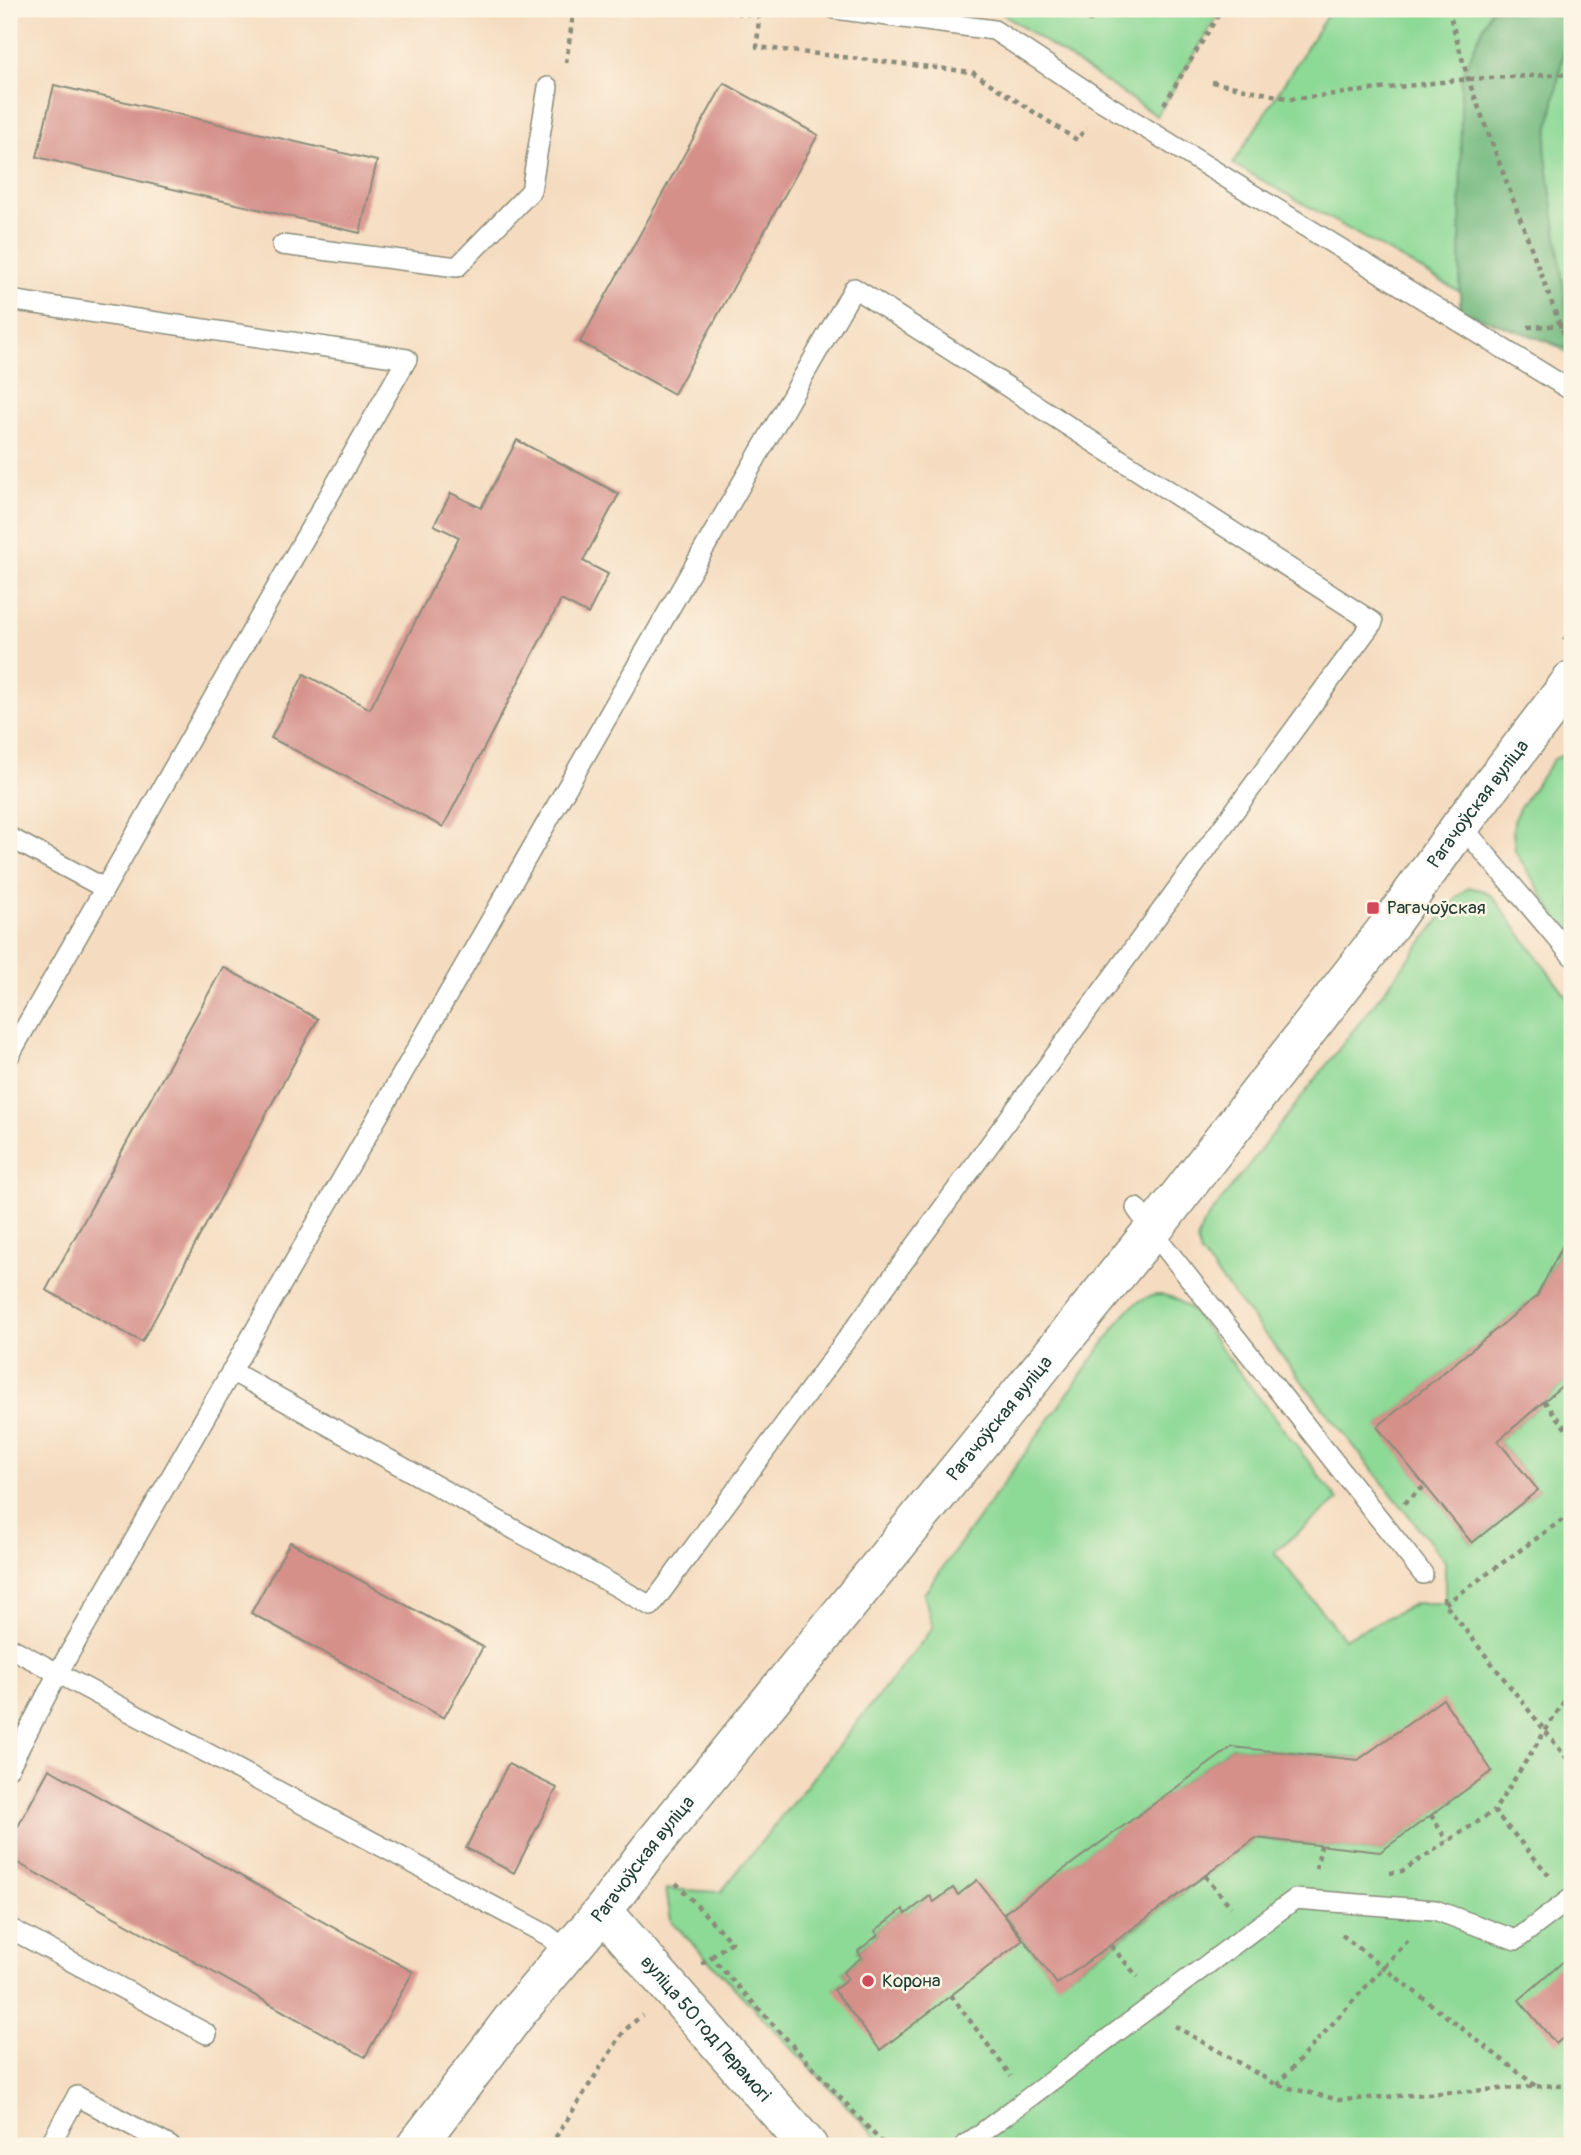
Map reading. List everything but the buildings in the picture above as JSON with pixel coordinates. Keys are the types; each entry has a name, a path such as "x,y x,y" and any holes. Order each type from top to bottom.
{"street":[{"name":"Рагачоўская вуліца","path":"416,2146 517,2013 603,1911 1144,1219 1374,944 1572,680"},
{"name":"вуліца 50 год Перамогі","path":"603,1911 808,2146"}],"lane":[{"path":"835,9 995,30 1103,102 1572,391"},
{"path":"282,245 457,267 531,191 548,88"},
{"path":"9,1768 58,1673 231,1371 854,288 1373,622 651,1606 231,1371"},
{"path":"9,300 407,359 9,1056"},
{"path":"1461,825 1572,956"},
{"path":"9,836 104,888"},
{"path":"1144,1219 1423,1574"},
{"path":"9,1647 547,1935 568,1951"},
{"path":"964,2146 1295,1899 1435,1910 1516,1940 1570,1899"},
{"path":"9,1928 207,2034"},
{"path":"49,2146 77,2096 170,2146"}],"path":[{"path":"548,88 562,90 574,9"},
{"path":"707,9 759,16 757,47 972,72 1077,140 1089,124"},
{"path":"1157,116 1222,9"},
{"path":"1448,9 1468,79 1572,352"},
{"path":"1212,82 1291,99 1468,79 1572,74"},
{"path":"1522,327 1572,325"},
{"path":"1544,1401 1571,1433"},
{"path":"1397,1510 1425,1486"},
{"path":"1446,1604 1572,1513"},
{"path":"1389,1873 1402,1871 1494,1811 1572,1689"},
{"path":"1494,1811 1551,1877"},
{"path":"1431,1815 1447,1841"},
{"path":"1315,1872 1321,1846"},
{"path":"647,1852 730,1941 670,1989"},
{"path":"1205,1875 1236,1914"},
{"path":"1295,1899 1536,2086"},
{"path":"1277,2085 1435,1910"},
{"path":"1111,1946 1143,1983"},
{"path":"711,1957 885,2146"},
{"path":"951,1995 1014,2079"},
{"path":"1147,2009 1277,2085 1340,2100 1572,2084"},
{"path":"550,2146 624,2031"}],"green space":[{"path":"1004,9 1222,9 1157,116 1003,14"},
{"path":"1331,9 1572,9 1572,355 1233,164"},
{"path":"1491,9 1572,9 1545,148 1572,350 1460,311 1461,77"},
{"path":"1572,744 1572,942 1515,851 1513,830 1520,807 1554,759 1564,755"},
{"path":"1469,887 1493,897 1572,1004 1572,1227 1537,1296 1378,1427 1472,1543 1538,1490 1498,1441 1572,1377 1572,2146 885,2146 671,1921 666,1889 721,1892 933,1628 924,1594 1127,1311 1152,1296 1176,1299 1193,1312 1338,1500 1274,1552 1344,1639 1416,1603 1445,1603 1445,1561 1201,1254 1197,1241 1203,1224 1457,897","holes":["1232,1747 1491,1771 1380,1852 1256,1838 1057,1983 1004,1914","953,1888 958,1895 834,1990 848,1979 843,1972 862,1957 858,1951 878,1935 875,1931 902,1909 906,1914 929,1896 934,1902"]}],"place":[{"name":"Рагачоўская","path":"1373,908"},
{"name":"Корона","path":"868,1981"}]}
